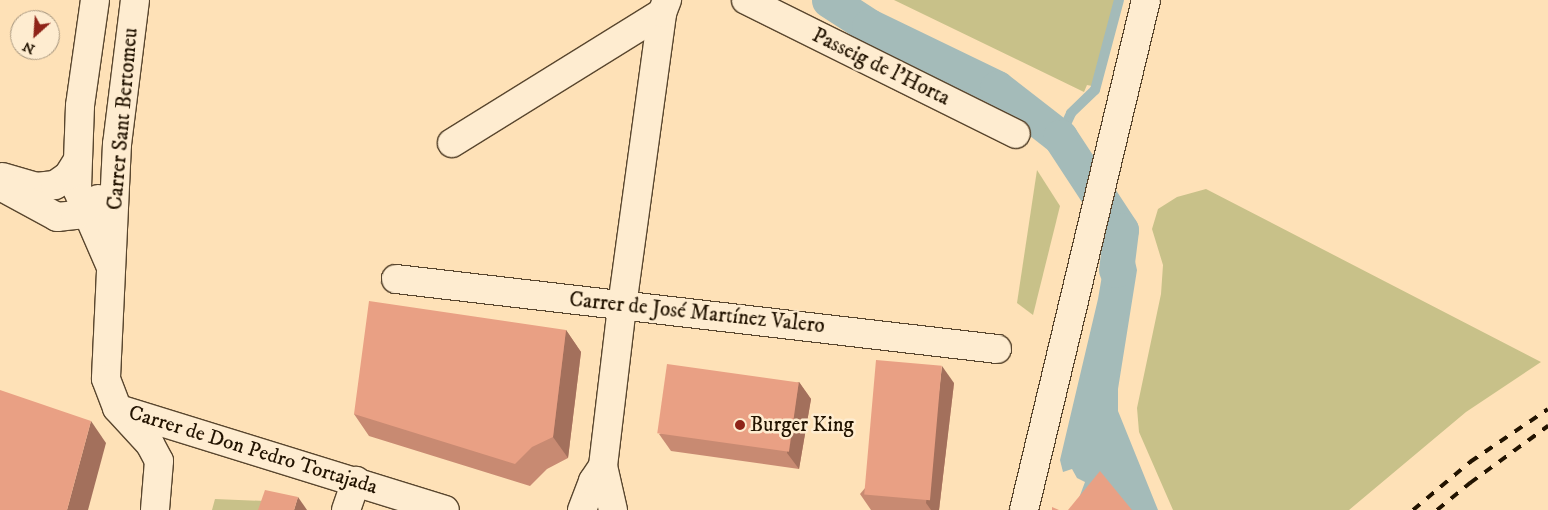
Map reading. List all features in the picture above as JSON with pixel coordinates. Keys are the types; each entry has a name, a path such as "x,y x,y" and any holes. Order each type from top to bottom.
{"street":[{"name":"Carrer Sant Bertomeu","path":"95,0 80,106 76,189 84,209 106,239"},
{"name":"Carrer Sant Bertomeu","path":"117,408 106,379 112,269 106,239 135,0"},
{"name":"Passeig de l'Horta","path":"746,0 1016,134"},
{"path":"1024,510 1092,217 1107,167 1146,0"},
{"path":"452,143 664,6"},
{"path":"613,510 603,466 622,306 664,6"},
{"path":"0,176 36,187 55,185 68,176 76,163"},
{"path":"57,217 75,215 84,209 98,198 115,172"},
{"path":"0,186 57,217 106,239"},
{"name":"Carrer de José Martínez Valero","path":"396,279 997,348"},
{"path":"117,408 150,444 159,461 155,510"},
{"name":"Carrer de Don Pedro Tortajada","path":"117,408 445,510"},
{"path":"582,510 593,481 603,466"},
{"path":"346,510 356,481"}],"shaded area":[{"path":"894,0 1115,0 1095,78 1092,86 1087,85 1084,92"},
{"path":"1037,170 1060,206 1033,315 1017,303"},
{"path":"1206,189 1541,362 1466,412 1349,510 1173,510 1139,432 1137,408 1161,294 1163,265 1152,229 1158,209 1177,197"},
{"path":"215,499 265,501 262,510 212,510"}],"water":[{"path":"1121,215 1127,226 1137,270 1118,389 1118,411 1158,510 1130,510 1079,498 1085,482 1077,478 1072,469 1063,472 1060,460 1098,299 1105,258 1114,237 1112,233"}],"building":[{"path":"369,301 566,330 553,437 532,447 515,464 354,414"},
{"path":"876,360 942,366 930,500 864,494"},
{"name":"Burger King","path":"667,364 799,383 789,452 657,433"},
{"path":"0,390 91,421 67,510 0,510"},
{"path":"1100,471 1132,510 1068,510"},
{"path":"265,490 298,497 294,510 258,510"}],"waterway":[{"path":"829,0 869,26 997,88 1060,137 1121,230 1116,270"},
{"path":"1060,137 1071,113 1095,90 1119,0"}],"railway":[{"path":"1413,510 1470,462 1548,409"},
{"path":"1437,510 1470,483 1548,426"}],"place":[{"name":"Burger King","path":"740,425"}]}
